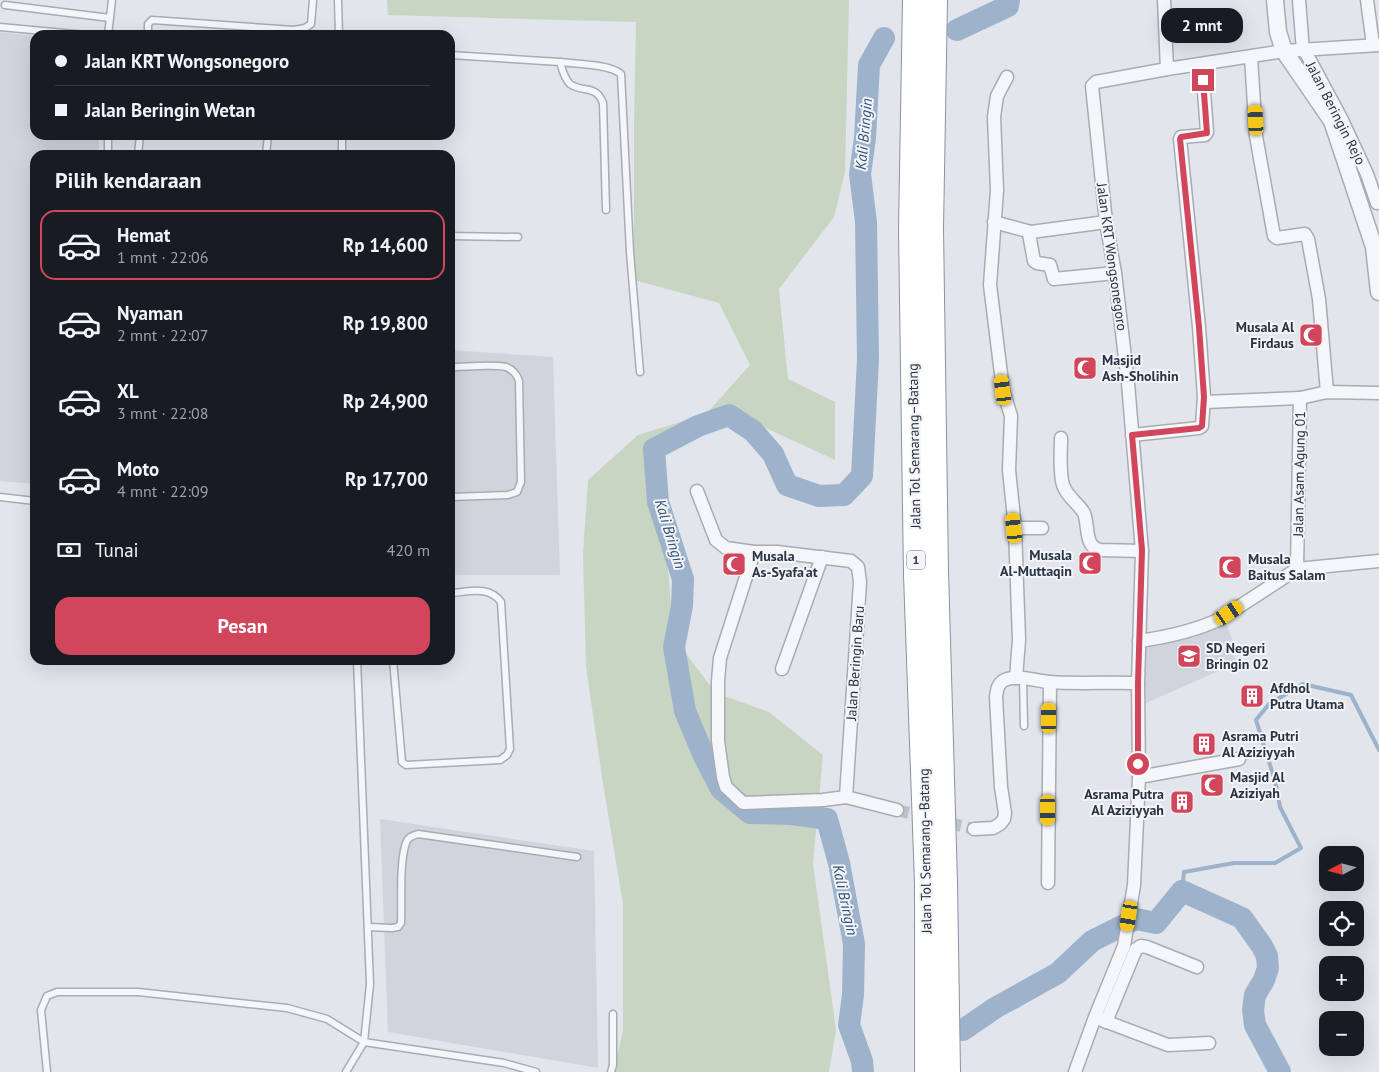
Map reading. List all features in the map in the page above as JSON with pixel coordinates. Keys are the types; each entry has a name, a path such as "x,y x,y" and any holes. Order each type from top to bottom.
{"highway":[{"name":"Jalan Tol Semarang–Batang","path":"924,6 923,73 911,258 916,575 927,883 927,1061"},
{"name":"Jalan Tol Semarang–Batang","path":"923,73 932,228 936,571 946,882 948,1072"}],"street":[{"path":"1164,0 1168,69"},
{"path":"1276,0 1278,32 1284,51 1332,121 1374,246 1379,292"},
{"path":"1298,0 1304,51"},
{"path":"1367,0 1376,45"},
{"name":"Jalan KRT Wongsonegoro","path":"1100,1019 1124,946 1134,885 1139,777 1138,683 1142,550 1128,383 1115,272 1106,222 1092,86 1096,82 1284,51 1376,45"},
{"name":"Jalan Beringin Rejo","path":"1304,51 1341,118 1367,174 1377,203"},
{"path":"1251,57 1256,136 1274,236 1277,238 1305,234 1308,239 1319,299 1327,392"},
{"path":"1132,435 1201,427 1204,402 1199,327 1180,139 1181,137 1207,133 1202,64"},
{"path":"1007,77 997,96 994,117 996,190 990,284 1003,390 1011,416 1009,470 1014,528 1020,678"},
{"path":"994,222 1030,232 1106,222"},
{"path":"1030,232 1034,261 1050,265 1054,279 1115,272"},
{"name":"Jalan Asam Agung 01","path":"1297,569 1300,398 1327,392 1379,394"},
{"path":"1204,402 1300,398"},
{"path":"1061,438 1064,486 1068,495 1083,513 1090,544 1095,549 1100,550 1142,550"},
{"name":"Jalan Beringin Baru","path":"697,491 716,540 726,548 851,561 858,567 860,582 846,797"},
{"path":"1014,528 1042,528"},
{"path":"754,552 720,658 717,717 723,777 726,787 743,803 823,800 846,797 897,810"},
{"path":"782,669 822,557"},
{"path":"1139,642 1208,625 1297,569 1379,561"},
{"path":"974,829 993,828 1004,819 996,697 997,688 1000,683 1006,679 1020,678 1050,682 1138,683"},
{"path":"1048,883 1050,682"},
{"path":"1139,777 1239,759"},
{"path":"1075,1072 1136,949 1140,946 1147,947 1197,967"},
{"path":"1100,1019 1168,1045 1210,1043"}],"lane":[{"path":"109,30 112,0"},
{"path":"148,30 148,24 152,20 294,30 305,28 311,24 313,0"},
{"path":"338,0 339,30"},
{"path":"5,5 110,18"},
{"path":"0,27 32,30"},
{"path":"455,55 560,62 618,70 621,74 629,242 640,372"},
{"path":"560,62 565,77 571,85 596,92 601,97 603,103 606,210"},
{"path":"455,236 518,237"},
{"path":"455,367 507,368 516,373 519,381 521,482 517,492 508,496 455,497"},
{"path":"0,497 30,500"},
{"path":"394,665 402,762 406,765 500,760 507,755 510,749 501,602 496,595 483,590 455,593"},
{"path":"346,1072 364,1042 370,984 356,665"},
{"path":"1020,678 1024,726"},
{"path":"368,927 392,928 398,927 401,922 403,863 406,842 410,837 418,834 577,858"},
{"path":"47,1072 41,1010 47,996 57,992 138,992 287,1008 327,1019 364,1042 504,1063 536,1072"},
{"path":"611,1072 613,1065 613,1014"}],"shaded area":[{"path":"0,32 30,35 30,140 99,140 99,150 30,150 30,484 0,481"},
{"path":"455,350 553,357 560,575 455,575"},
{"name":"SD Negeri Bringin 02","path":"1225,621 1235,647 1230,649 1237,663 1146,703 1143,645"},
{"path":"380,819 594,851 598,1068 388,1032"}],"green space":[{"path":"387,0 849,0 845,172 834,217 779,289 788,379 835,402 835,460 757,424 710,429 667,452 658,462 654,490 667,552 673,637 716,693 769,712 823,755 813,863 836,1030 829,1072 613,1072 623,1031 623,904 586,667 583,554 588,480 638,435 706,414 750,365 719,303 634,280 636,22 388,15"}],"waterway":[{"name":"Kali Bringin","path":"957,30 1008,6 1009,0"},
{"name":"Kali Bringin","path":"863,1072 862,1061 849,1025 853,995 854,944 839,863 827,819 792,814 750,813 721,789 704,756 685,711 674,647 682,606 683,579 658,502 654,449 698,426 729,415 753,431 773,454 787,485 819,496 844,495 862,476 868,359 866,222 860,174 865,138 869,65 884,38"},
{"path":"1182,891 1184,872 1234,863 1275,863 1301,848 1280,807 1275,781 1256,720 1269,704 1303,684 1351,695 1379,750"},
{"path":"963,1030 995,1008 1058,973 1092,941 1136,919 1156,923 1182,891 1242,918 1262,946 1267,956 1268,968 1264,980 1255,995 1253,1010 1255,1025 1280,1072"}],"tunnel":[{"path":"897,810 974,829"}],"place":[{"name":"Musala Al Firdaus","path":"1311,335"},
{"name":"Masjid Ash-Sholihin","path":"1085,368"},
{"name":"Musala Al-Muttaqin","path":"1090,563"},
{"name":"Musala As-Syafa'at","path":"734,564"},
{"name":"Musala Baitus Salam","path":"1230,567"},
{"name":"SD Negeri Bringin 02","path":"1189,656"},
{"name":"Afdhol Putra Utama","path":"1252,696"},
{"name":"Asrama Putri Al Aziziyyah","path":"1204,744"},
{"name":"Masjid Al Aziziyah","path":"1212,785"},
{"name":"Asrama Putra Al Aziziyyah","path":"1182,802"}],"route":[{"path":"1138,764 1138,683 1142,550 1132,435 1199,428 1202,426 1204,397 1199,327 1180,139 1181,137 1205,135 1207,133 1203,80"}]}
